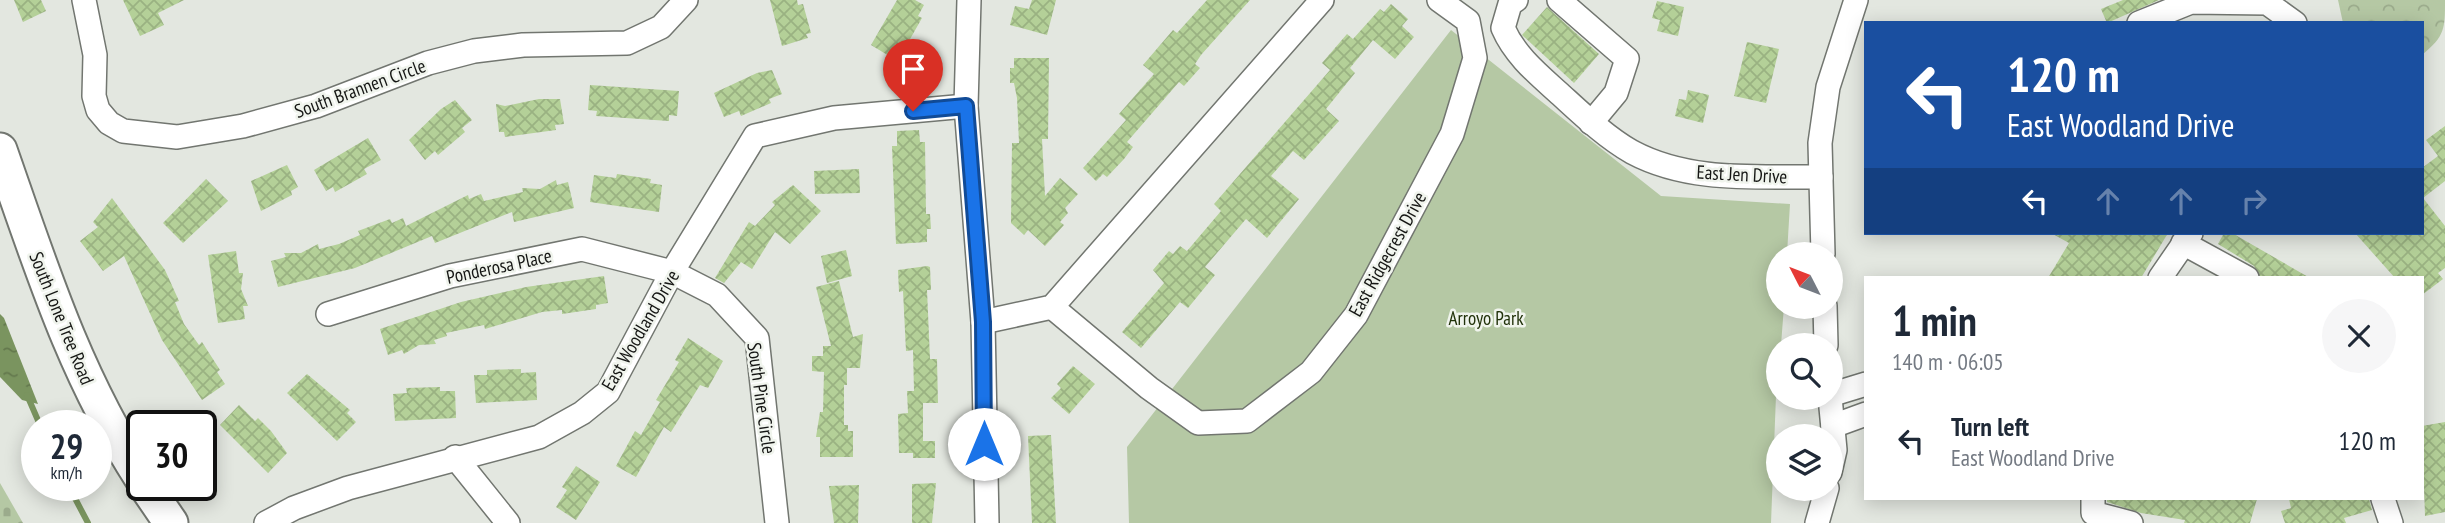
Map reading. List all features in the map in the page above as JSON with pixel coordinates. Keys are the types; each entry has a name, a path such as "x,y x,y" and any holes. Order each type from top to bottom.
{"main road":[{"name":"South Lone Tree Road","path":"0,150 71,350 97,403 126,452"},
{"path":"156,501 171,523"}],"street":[{"name":"South Brannen Circle","path":"84,0 95,55 94,96 98,110 109,122 123,131 177,137 243,126 316,106 428,63 474,51 523,45 627,43 661,27 686,0"},
{"path":"969,0 966,106 983,322 987,523"},
{"path":"983,322 1052,307 1322,0"},
{"name":"East Ridgecrest Drive","path":"1052,307 1149,388 1198,423 1247,421 1311,372 1356,315 1452,134 1475,58 1468,21 1439,0"},
{"name":"East Jen Drive","path":"1516,0 1510,4 1503,27 1514,50 1591,123 1633,152 1662,165 1706,176 1821,177"},
{"path":"1559,0 1627,59 1616,93 1591,123"},
{"path":"1823,242 1820,143 1828,87 1856,0"},
{"path":"2144,21 2191,1 2267,3 2292,21"},
{"name":"East Woodland Drive","path":"267,523 294,508 348,488 455,457 538,437 582,414 608,392 672,272 755,136 834,118 966,106"},
{"path":"2161,276 2187,238 2244,276"},
{"name":"Ponderosa Place","path":"328,314 450,276 582,249 672,272"},
{"name":"South Pine Circle","path":"672,272 717,295 757,338 777,523"},
{"path":"1843,392 1864,385"},
{"path":"1838,424 1864,415"},
{"path":"455,457 508,523"},
{"path":"2093,500 2093,513 2131,523"},
{"path":"2383,500 2391,523"},
{"path":"1817,523 1823,501"}],"green space":[{"path":"2338,0 2445,0 2442,31 2424,53 2424,21 2343,21"},
{"name":"Arroyo Park","path":"1451,30 1661,196 1790,204 1788,242 1766,242 1766,319 1783,319 1782,333 1766,333 1766,410 1775,410 1775,424 1766,424 1766,501 1772,501 1771,523 1129,523 1127,447"},
{"path":"0,483 23,523 0,523"}],"water":[{"path":"0,314 4,318 38,404 22,400 0,377"}],"building":[{"path":"14,0 41,0 46,11 23,22"},
{"path":"123,0 184,0 158,13 164,25 140,36"},
{"path":"770,0 797,0 798,5 803,4 811,33 806,34 808,38 782,46"},
{"path":"897,0 915,0 924,5 918,16 922,18 905,48 902,46 894,59 871,45"},
{"path":"1032,0 1056,0 1047,35 1010,25 1015,6 1029,9"},
{"path":"1207,0 1250,0 1201,55 1195,64 1200,68 1184,86 1179,82 1127,142 1133,147 1124,159 1107,177 1103,174 1096,181 1083,168 1126,120 1119,114 1154,74 1143,65 1173,30 1177,33"},
{"path":"2123,0 2159,0 2112,21 2106,21 2101,9"},
{"path":"1657,1 1684,7 1678,36 1657,31 1660,20 1652,18"},
{"path":"1391,4 1408,19 1402,26 1414,37 1395,59 1373,40 1350,68 1355,73 1326,109 1339,121 1304,160 1293,151 1271,176 1299,199 1267,238 1246,219 1205,267 1215,275 1188,308 1180,302 1141,348 1122,332 1164,283 1153,270 1169,251 1173,254 1180,246 1187,251 1221,211 1214,204 1330,70 1322,63 1347,34 1353,39 1380,9 1384,12"},
{"path":"1547,7 1599,54 1574,83 1522,35"},
{"path":"1747,42 1779,49 1766,103 1734,96"},
{"path":"1014,58 1049,58 1048,139 1042,139 1045,196 1060,178 1078,194 1065,208 1068,213 1060,222 1064,225 1045,246 1028,230 1024,235 1011,223 1012,143 1019,143 1017,98 1014,83 1010,83 1010,68 1014,68"},
{"path":"772,70 782,94 769,99 771,103 741,116 739,111 724,117 714,93 757,73"},
{"path":"590,85 679,91 677,116 669,115 669,121 596,116 597,111 588,110"},
{"path":"1688,90 1709,95 1703,123 1675,116 1679,99 1686,100"},
{"path":"539,99 560,99 564,124 555,125 556,130 505,137 504,132 499,132 496,104 505,106"},
{"path":"455,100 472,120 462,128 465,132 438,155 435,151 425,160 409,140 441,109"},
{"path":"2445,126 2445,181 2424,197 2424,166 2438,156 2426,140"},
{"path":"919,130 920,142 925,142 926,214 930,214 931,229 927,229 927,242 896,244 892,146 897,146 897,131"},
{"path":"368,138 381,160 364,169 367,174 335,192 333,187 326,191 314,170"},
{"path":"287,165 298,187 291,191 292,195 261,211 251,181"},
{"path":"859,169 860,193 815,194 814,171"},
{"path":"617,174 651,179 650,183 662,185 659,212 590,202 594,175 616,178"},
{"path":"206,179 228,201 183,243 163,223"},
{"path":"556,180 557,185 568,182 574,208 514,222 512,212 435,243 432,236 355,268 278,287 271,261 286,257 284,253 301,253 318,244 319,249 339,244 360,235 358,231 390,219 392,223 403,218 406,226 468,195 469,199 481,194 484,201 523,192 522,188 540,189"},
{"path":"793,185 821,211 790,244 775,232 752,269 741,262 724,283 715,278 749,222 755,226 775,205 772,202"},
{"path":"112,198 165,270 179,301 175,302 184,324 199,345 202,342 220,370 217,372 225,384 202,400 162,340 124,256 103,271 80,241 98,227 93,222"},
{"path":"2424,199 2445,226 2445,268 2438,273 2443,279 2424,293 2424,276 2393,276 2357,235 2424,235"},
{"path":"2055,235 2167,235 2142,276 2049,276 2069,243"},
{"path":"2223,235 2235,235 2307,276 2260,276 2254,266 2218,244"},
{"path":"846,250 852,276 827,283 821,256"},
{"path":"236,251 239,273 243,273 241,289 248,306 243,306 245,319 218,323 208,255"},
{"path":"930,267 931,290 927,290 930,359 937,359 938,403 923,403 923,441 935,441 935,458 913,458 913,453 899,453 898,414 908,413 907,391 914,391 913,350 906,351 903,291 899,292 898,270"},
{"path":"604,276 608,303 596,305 596,309 562,314 562,310 542,312 485,329 484,325 446,333 447,336 434,340 436,344 419,345 404,354 402,350 388,355 380,329 461,302 526,287"},
{"path":"839,281 853,337 863,334 860,368 847,368 847,385 844,385 844,425 848,425 848,431 853,431 853,457 820,457 820,437 816,437 820,412 823,412 824,372 812,371 812,356 823,356 823,346 831,346 816,287"},
{"path":"688,338 723,361 708,388 700,385 671,432 664,427 636,477 616,466 635,431 641,435 660,402 656,400 679,362 675,360"},
{"path":"1073,366 1095,384 1069,414 1051,398 1061,388 1057,384"},
{"path":"521,369 521,373 536,372 537,400 476,403 474,375 487,375 487,370"},
{"path":"307,374 350,410 347,413 356,422 337,441 287,393"},
{"path":"440,387 440,391 455,391 456,418 395,421 393,394 407,393 406,388"},
{"path":"239,405 255,421 258,418 271,431 287,453 268,473 220,425"},
{"path":"2445,422 2445,512 2425,516 2424,486 2424,426"},
{"path":"1051,435 1056,523 1032,523 1028,436"},
{"path":"576,466 600,482 576,520 556,507 567,490 562,487"},
{"path":"936,483 932,523 912,523 912,484"},
{"path":"859,485 858,523 834,523 829,486"},
{"path":"2257,500 2250,523 2184,523 2185,520 2141,513 2107,502"},
{"path":"2289,500 2369,500 2372,510 2344,518 2346,523 2285,523 2281,511 2291,508"}],"waterway":[{"path":"27,395 34,410"},
{"path":"76,501 88,523"}],"route":[{"path":"913,111 966,106 983,322 984,444"}]}
